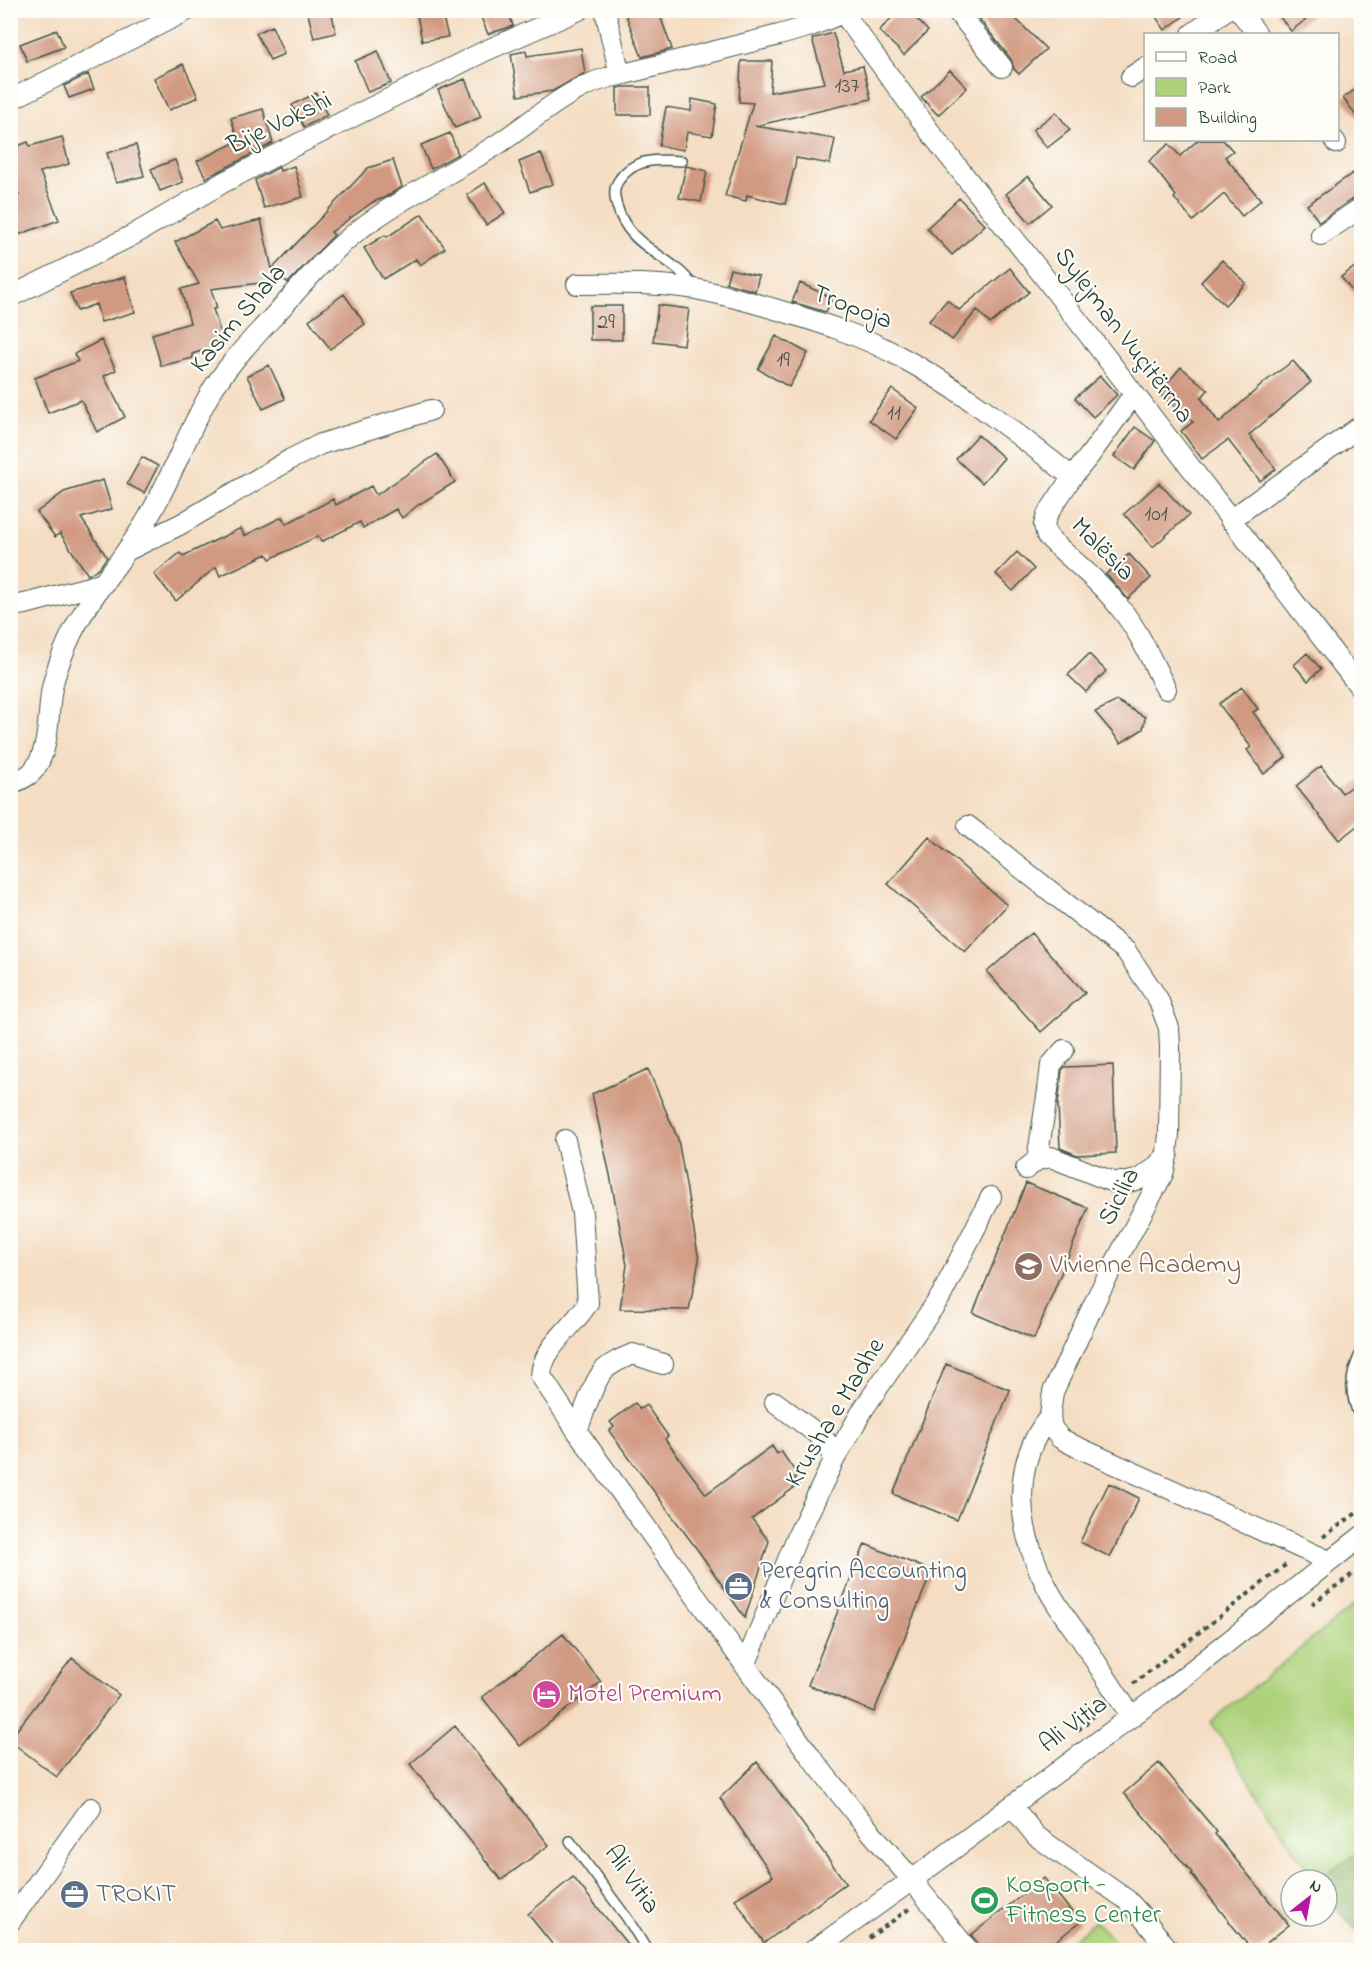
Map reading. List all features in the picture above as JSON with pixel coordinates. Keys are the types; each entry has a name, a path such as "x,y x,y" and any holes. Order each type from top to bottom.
{"street":[{"path":"10,100 188,10"},
{"name":"Bije Vokshi","path":"10,297 133,235 224,182 292,147 485,51 579,10"},
{"path":"605,10 620,75"},
{"path":"956,10 1002,67"},
{"path":"1192,33 1226,10"},
{"path":"1239,10 1256,33"},
{"name":"Kasim Shala","path":"10,784 22,780 32,772 40,760 45,744 52,687 61,656 74,629 104,583 130,549 165,487 214,388 229,366 255,336 347,239 381,214 466,164 580,89 603,78 778,35 847,12"},
{"name":"Sylejman Vuçitërrna","path":"847,12 933,136 1362,690"},
{"path":"1321,235 1362,207"},
{"name":"Tropoja","path":"577,284 642,284 694,288 738,298 851,334 897,355 943,382 991,415 1072,477"},
{"name":"Malësia","path":"1134,394 1072,477 1047,515 1044,525 1047,536 1104,588 1121,608 1138,634 1166,689"},
{"path":"130,549 181,524 291,459 321,444 431,410"},
{"path":"1230,520 1362,425"},
{"path":"10,606 104,583"},
{"name":"Sicilia","path":"968,826 1126,951 1158,999 1169,1028 1168,1154 1163,1174 1099,1293 1053,1392 1050,1416"},
{"path":"1064,1050 1051,1065 1048,1090 1031,1164 1052,1157 1113,1182 1128,1182 1140,1179 1168,1154"},
{"path":"565,1140 582,1213 588,1303 549,1352 541,1365 541,1376 577,1431 745,1666 851,1808 968,1950"},
{"name":"Krusha e Madhe","path":"745,1666 797,1537 834,1460 864,1408 941,1296 991,1197"},
{"path":"577,1431 603,1371 617,1360 633,1354 663,1364"},
{"path":"775,1402 825,1440 834,1460"},
{"path":"1050,1416 1052,1428 1060,1438 1073,1445 1329,1560"},
{"path":"1050,1416 1030,1446 1023,1474 1023,1514 1029,1547 1046,1586 1131,1717"},
{"name":"Ali Vitia","path":"814,1950 1131,1717 1362,1536"},
{"path":"1012,1806 1036,1836 1127,1900 1169,1950"},
{"path":"10,1922 91,1808"}],"lane":[{"path":"682,161 656,159 636,164 624,172 616,184 614,197 620,215 630,233 680,272 694,288"},
{"path":"1362,1351 1352,1373 1351,1391 1356,1411 1362,1422"},
{"name":"Ali Vitia","path":"570,1841 627,1918 647,1950"}],"green space":[{"path":"1361,1599 1361,1853 1335,1868 1306,1868 1211,1722"},
{"path":"1361,1851 1361,1937 1339,1910 1339,1868 1335,1868"},
{"path":"1095,1921 1123,1950 1061,1950"}],"building":[{"path":"307,10 331,10 336,33 314,38"},
{"path":"416,10 441,10 448,37 422,41"},
{"path":"478,10 508,10 513,26 488,34"},
{"path":"624,10 658,10 672,49 642,57"},
{"path":"899,10 908,10 928,31 904,55 879,31"},
{"path":"990,10 1007,10 1046,49 1019,74 1014,69 1011,59 980,20"},
{"path":"1151,10 1192,10 1165,30"},
{"path":"1274,10 1318,10 1291,31"},
{"path":"272,26 284,54 270,60 256,33"},
{"path":"57,30 64,47 27,61 20,44"},
{"path":"833,33 844,70 863,66 871,99 755,126 835,139 830,164 796,158 785,204 747,195 746,201 725,196 753,103 739,102 741,61 772,61 770,92 825,83 812,39"},
{"path":"581,48 585,73 553,91 518,96 511,54 526,51 527,56"},
{"path":"378,51 391,83 368,92 355,61"},
{"path":"183,64 198,97 169,110 154,78"},
{"path":"950,70 967,88 938,115 921,97"},
{"path":"88,74 94,89 69,98 64,86"},
{"path":"465,79 481,117 455,128 438,90"},
{"path":"1362,85 1362,124 1343,98"},
{"path":"650,87 650,115 617,115 617,88"},
{"path":"316,93 327,115 304,127 292,105"},
{"path":"692,99 717,104 712,136 687,132 684,150 659,146 666,107 691,111"},
{"path":"263,109 273,143 206,178 197,161 238,141 231,118"},
{"path":"1056,112 1070,130 1047,148 1033,130"},
{"path":"450,133 458,154 431,169 421,145"},
{"path":"62,137 69,164 40,172 59,220 10,238 10,198 19,195 10,173 10,149 28,142 30,146"},
{"path":"1197,141 1224,141 1233,151 1225,157 1261,200 1242,216 1224,194 1193,221 1149,161 1169,144 1180,156"},
{"path":"136,145 144,176 116,183 107,153"},
{"path":"541,153 553,184 530,192 519,162"},
{"path":"175,160 183,182 160,191 151,169"},
{"path":"393,160 402,187 373,202 331,232 334,235 288,283 285,280 211,289 217,308 213,309 224,344 192,354 193,358 161,366 152,334 190,323 181,289 199,284 175,242 215,221 220,230 261,220 272,269 368,168"},
{"path":"294,166 303,197 264,208 255,180 279,167 280,171"},
{"path":"686,166 707,171 701,202 679,198"},
{"path":"1353,173 1362,186 1362,195 1355,197 1319,222 1307,205"},
{"path":"1028,176 1052,205 1030,223 1006,194"},
{"path":"485,183 505,213 486,225 467,195"},
{"path":"959,198 985,225 952,255 927,228"},
{"path":"422,214 445,248 420,265 416,259 383,279 364,248 385,235 387,237"},
{"path":"1222,260 1246,283 1225,305 1201,282"},
{"path":"1362,262 1362,304 1341,277"},
{"path":"1010,268 1029,292 990,324 977,310 952,340 929,321 947,300 959,310"},
{"path":"730,269 759,276 755,291 726,283"},
{"path":"125,277 135,312 101,322 96,304 77,311 70,293"},
{"path":"800,283 832,298 826,312 792,302"},
{"path":"344,294 365,324 330,349 309,320"},
{"path":"658,305 689,309 684,345 653,341"},
{"path":"590,306 622,306 622,340 590,340"},
{"path":"776,336 808,353 789,387 758,369"},
{"path":"101,340 116,370 104,376 125,417 97,432 81,400 48,413 35,378 78,361 74,354"},
{"path":"1293,361 1311,382 1249,435 1276,469 1260,481 1228,440 1202,459 1181,431 1193,422 1159,393 1181,367 1208,390 1201,398 1219,423 1266,381"},
{"path":"269,365 285,399 263,409 247,376"},
{"path":"1100,376 1117,395 1093,417 1075,398"},
{"path":"892,389 918,408 896,439 869,420"},
{"path":"1135,427 1155,441 1134,470 1114,456"},
{"path":"978,435 1004,458 982,483 956,459"},
{"path":"437,454 455,482 402,518 396,509 363,528 360,522 321,542 318,536 270,559 267,554 220,576 216,567 176,601 154,574 180,553 183,556 241,528 244,536 282,517 286,524 333,499 336,505 371,486 376,495"},
{"path":"142,457 158,466 144,493 127,484"},
{"path":"103,480 112,509 81,518 107,557 100,567 88,575 60,533 55,537 37,512 64,492"},
{"path":"1159,483 1189,515 1153,547 1124,514"},
{"path":"1017,552 1034,569 1013,591 996,574"},
{"path":"1129,554 1151,578 1128,599 1106,574"},
{"path":"1307,653 1321,669 1308,681 1294,665"},
{"path":"1089,654 1106,671 1086,692 1068,675"},
{"path":"1242,687 1258,709 1253,712 1286,757 1264,774 1247,750 1251,747 1219,704"},
{"path":"1117,701 1145,717 1143,729 1121,743 1095,712"},
{"path":"1321,766 1342,793 1362,779 1362,822 1339,840 1296,786"},
{"path":"929,837 1007,905 965,952 888,884"},
{"path":"1031,933 1085,993 1041,1032 987,972"},
{"path":"1113,1065 1116,1153 1077,1155 1060,1148 1058,1104 1062,1070 1065,1067"},
{"path":"648,1069 678,1139 699,1260 689,1310 620,1309 627,1265 592,1094"},
{"path":"1026,1183 1088,1208 1034,1339 973,1313"},
{"path":"946,1364 1010,1390 957,1520 893,1494"},
{"path":"635,1403 640,1409 646,1405 668,1436 665,1439 706,1494 772,1446 777,1454 781,1451 798,1476 794,1478 799,1484 752,1519 769,1541 745,1618 609,1431 614,1427 610,1422"},
{"path":"1109,1483 1139,1498 1110,1557 1080,1542"},
{"path":"865,1544 932,1571 874,1712 808,1685"},
{"path":"563,1634 601,1682 520,1746 482,1697"},
{"path":"72,1658 119,1695 57,1777 10,1739"},
{"path":"455,1726 549,1845 501,1880 410,1764"},
{"path":"757,1762 846,1883 764,1943 735,1899 773,1876 720,1798"},
{"path":"1159,1763 1217,1832 1215,1834 1279,1913 1279,1928 1285,1928 1258,1950 1252,1950 1192,1873 1124,1793"},
{"path":"573,1877 632,1950 557,1950 528,1914"},
{"path":"1044,1878 1080,1922 1044,1950 980,1950 978,1943 971,1935"}],"place":[{"name":"Vivienne Academy","path":"1029,1266"},
{"name":"Peregrin Accounting & Consulting","path":"739,1587"},
{"name":"Motel Premium","path":"547,1695"},
{"name":"TROKIT","path":"75,1895"},
{"name":"Kosport - Fitness Center","path":"985,1901"}]}
